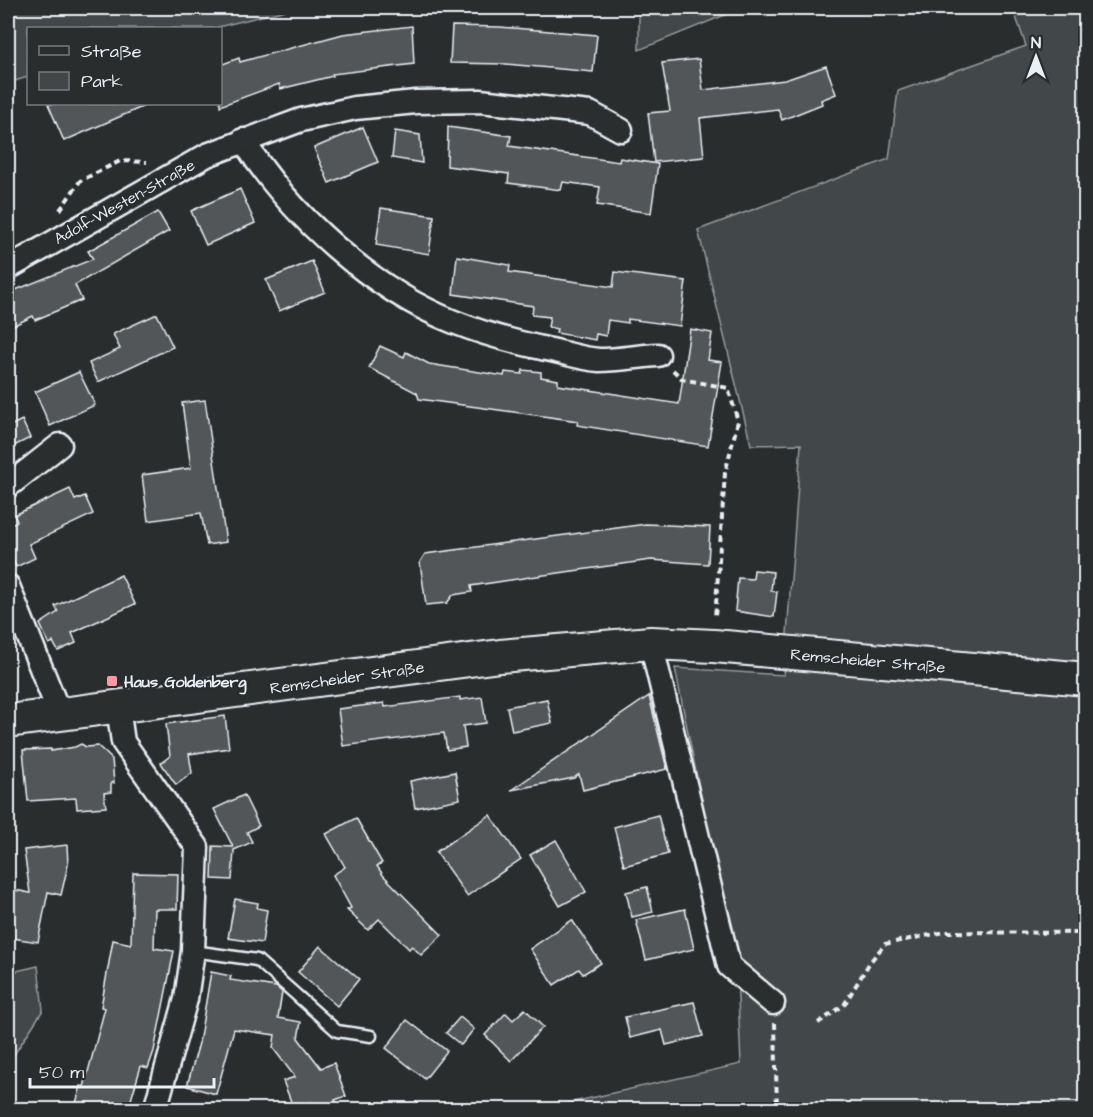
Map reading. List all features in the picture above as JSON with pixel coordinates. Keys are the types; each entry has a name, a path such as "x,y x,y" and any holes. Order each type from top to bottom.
{"main road":[{"name":"Remscheider Straße","path":"8,721 500,656 651,643 714,646 1086,678"}],"street":[{"name":"Adolf-Westen-Straße","path":"8,268 184,167 243,140 301,120 355,108 447,101 480,101 590,112 621,130"},
{"path":"243,140 257,162 304,218 375,277 407,299 453,322 503,340 598,360 658,355"},
{"path":"8,486 60,445"},
{"path":"8,586 60,715"},
{"path":"651,643 729,966 773,1003"},
{"path":"118,707 123,742 197,847 193,951 186,999 155,1110"}],"lane":[{"path":"193,951 257,960 337,1031 371,1036"}],"path":[{"path":"658,355 682,379 728,388 738,421 725,473 716,606"},
{"path":"818,1023 844,1005 870,962 885,944 945,932 1086,933"},
{"path":"773,1003 777,1110"}],"green space":[{"path":"8,8 294,8 218,27 27,27 27,77 8,83"},
{"path":"639,8 742,8 639,50"},
{"path":"1013,8 1085,8 1085,1109 538,1110 741,1064 737,975 675,668 784,675 801,444 751,445 698,230 889,159 898,91 1026,46"},
{"path":"38,966 43,1010 8,1064 8,973"}],"building":[{"path":"412,26 414,64 332,74 333,76 280,89 279,84 220,106 222,105 222,64 239,58 240,62 343,34"},
{"path":"452,26 500,27 597,35 593,72 506,64 450,63"},
{"path":"699,59 703,90 785,80 826,66 836,94 821,100 822,104 782,120 778,109 700,118 704,157 654,162 648,113 670,111 662,63"},
{"path":"48,105 147,105 64,141"},
{"path":"363,127 378,162 329,183 314,148"},
{"path":"448,127 511,136 509,146 619,162 620,158 658,164 651,213 597,205 600,187 563,182 561,190 508,183 509,174 447,166"},
{"path":"395,131 420,135 422,163 392,158"},
{"path":"240,189 255,223 206,245 191,211"},
{"path":"381,208 434,216 429,254 376,245"},
{"path":"158,212 169,231 75,285 82,300 35,320 33,316 8,328 8,293 93,259 88,251"},
{"path":"457,256 510,265 509,272 613,287 615,272 686,281 680,326 628,319 628,323 608,320 606,336 596,334 595,340 556,333 557,329 548,327 550,317 532,315 533,306 453,294"},
{"path":"312,261 325,292 279,311 266,280"},
{"path":"157,314 173,347 98,382 89,363 120,349 113,334"},
{"path":"690,329 712,333 708,360 722,362 708,446 577,425 578,421 419,399 417,393 369,368 380,346 404,357 406,352 429,364 504,376 505,372 522,374 523,370 541,372 541,377 558,380 558,385 679,404"},
{"path":"79,372 95,405 50,426 35,392"},
{"path":"205,400 226,542 207,545 201,513 148,521 142,475 191,468 182,403"},
{"path":"22,420 30,438 8,449 8,427"},
{"path":"70,489 75,500 85,496 93,514 29,544 35,558 16,567 8,547 8,526 17,521 14,515"},
{"path":"646,524 710,527 708,564 651,560 530,577 471,586 472,592 453,595 447,603 426,605 420,562 425,554"},
{"path":"754,570 773,572 771,591 777,592 774,617 735,611 738,578 753,579"},
{"path":"121,575 135,604 72,633 76,643 58,651 53,642 49,644 40,624 58,612 55,606"},
{"path":"649,696 667,769 583,790 579,774 574,778 511,790"},
{"path":"460,697 460,700 482,697 486,723 463,726 466,747 447,750 444,733 343,746 338,709 384,703 385,707"},
{"path":"547,699 552,723 512,731 507,707"},
{"path":"225,716 229,748 189,754 192,773 176,785 161,763 170,756 166,724"},
{"path":"81,744 86,747 98,746 112,759 114,783 111,783 111,792 104,793 106,807 77,809 76,798 28,801 23,750 51,749 51,751"},
{"path":"455,772 460,799 415,808 410,781"},
{"path":"244,795 259,826 247,832 252,842 234,850 232,880 212,879 213,846 233,847 214,809"},
{"path":"490,815 521,859 467,896 436,852"},
{"path":"658,815 668,854 624,866 614,827"},
{"path":"356,818 382,863 377,866 383,875 442,935 421,955 412,946 409,949 379,919 368,930 347,910 351,908 333,875 345,867 326,834"},
{"path":"556,840 586,892 560,906 530,855"},
{"path":"67,845 68,865 61,895 48,892 38,942 12,938 8,935 10,889 30,893 24,850"},
{"path":"133,873 178,874 177,909 155,909 154,948 174,951 154,1051 148,1068 141,1066 128,1110 74,1110 81,1086 84,1087 105,1008 101,1007 113,940 131,944"},
{"path":"647,887 653,912 632,917 626,892"},
{"path":"235,899 258,903 257,908 267,910 262,943 228,938"},
{"path":"685,909 694,949 646,960 636,920"},
{"path":"572,920 601,963 583,974 579,969 554,985 530,949"},
{"path":"320,946 359,979 337,1006 298,972"},
{"path":"211,972 231,976 230,980 276,987 282,992 278,1018 301,1022 298,1038 321,1068 334,1063 346,1096 335,1100 339,1110 314,1110 311,1102 294,1109 283,1081 295,1077 273,1048 275,1035 234,1029 216,1094 187,1086 199,1043"},
{"path":"694,1002 703,1036 666,1045 662,1030 630,1038 625,1017"},
{"path":"525,1009 543,1027 511,1061 485,1035 506,1013 513,1020"},
{"path":"460,1017 474,1029 461,1045 446,1033"},
{"path":"407,1020 447,1051 425,1079 386,1048"}],"place":[{"name":"Haus Goldenberg","path":"112,681"}]}
